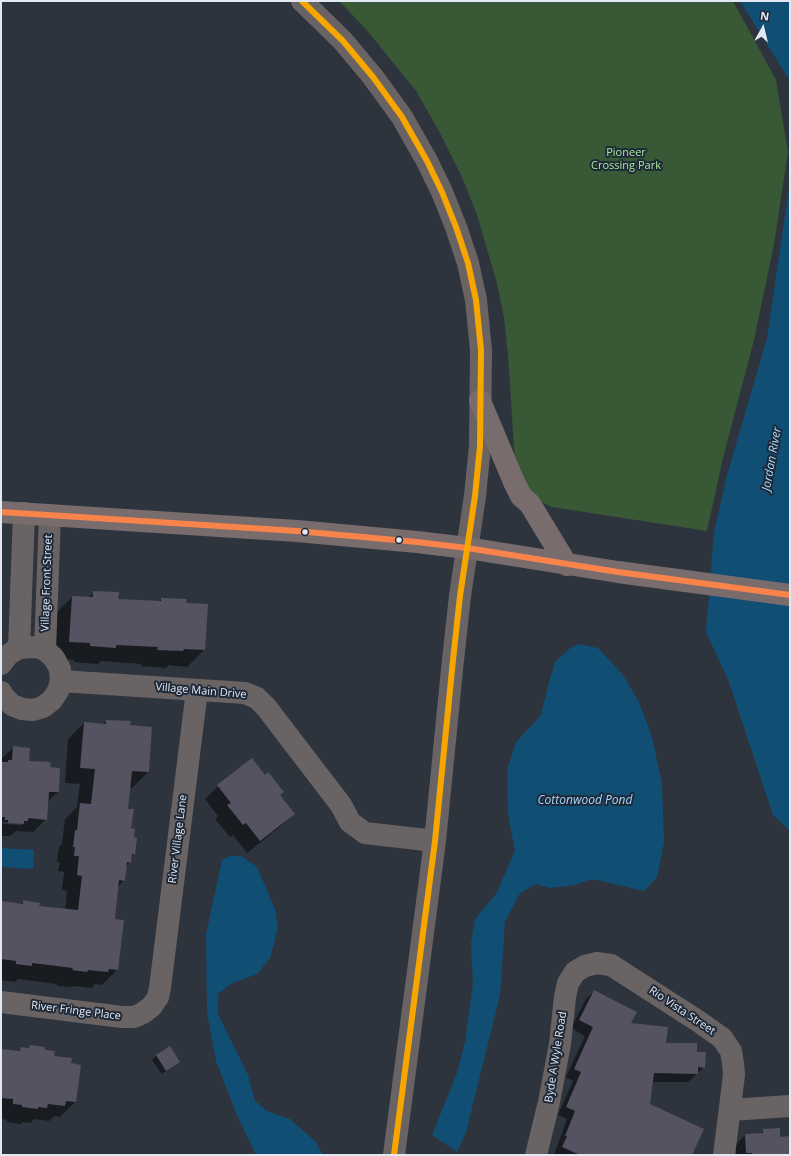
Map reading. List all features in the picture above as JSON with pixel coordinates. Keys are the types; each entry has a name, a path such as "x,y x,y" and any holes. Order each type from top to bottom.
{"main road":[{"path":"480,401 521,496 530,504 567,565"},
{"path":"1,512 297,531 417,542 467,548 567,565 790,595"}],"street":[{"path":"302,1 343,41 373,77 402,117 427,161 442,192 468,263 476,300 481,350 480,446 453,660 435,841 394,1155"},
{"path":"19,648 24,513"},
{"name":"Village Front Street","path":"45,650 50,515"},
{"path":"1,664 8,655 19,648 36,647 45,650 54,658 60,669 61,681 58,691 52,700 43,707 33,710 22,709 12,705 1,692"},
{"name":"Village Main Drive","path":"61,681 245,693 257,698 266,707 341,805 350,822 365,833 435,841"},
{"name":"River Village Lane","path":"160,988 197,690"},
{"name":"Rio Vista Street","path":"585,966 597,963 611,965 698,1020 722,1038 731,1052 734,1075 724,1155"},
{"name":"Byde A Wyle Road","path":"536,1155 549,1102 560,1044 568,983 575,972 585,966"},
{"name":"River Fringe Place","path":"1,1002 122,1017 134,1017 143,1014 152,1006 158,997 160,988"},
{"path":"730,1110 790,1106"}],"green space":[{"name":"Pioneer Crossing Park","path":"339,1 733,1 776,80 788,152 774,244 754,340 723,458 707,531 552,507 534,499 515,462 504,318 497,283 477,215 462,177 440,133 416,91 365,28"}],"water":[{"path":"740,1 790,1 790,81"},
{"name":"Jordan River","path":"790,182 790,831 773,815 729,682 706,632 714,532 727,475 767,338"},
{"name":"Cottonwood Pond","path":"579,644 598,648 623,675 639,702 652,737 662,784 664,842 657,877 644,891 592,879 575,885 550,888 536,884 520,893 505,922 500,995 466,1132 457,1152 432,1135 457,1073 465,1042 473,984 471,943 475,919 496,894 515,851 508,814 507,770 516,742 541,715 555,662 569,649"},
{"path":"1,848 34,850 33,869 1,867"},
{"path":"230,856 241,856 257,867 275,909 278,928 270,958 257,974 231,984 218,994 218,1014 248,1075 255,1101 269,1112 290,1119 316,1142 323,1155 256,1155 236,1113 216,1061 207,1013 206,934 222,860"}],"building":[{"path":"93,591 119,592 118,599 161,601 161,598 187,599 186,603 208,604 205,650 157,650 158,647 116,645 116,648 90,646 90,643 69,642 72,596 93,597"},
{"path":"106,720 131,721 130,725 152,727 149,772 132,771 128,809 134,809 131,828 135,829 134,837 137,838 135,855 132,854 131,863 127,862 125,881 119,880 115,919 124,920 118,970 109,969 108,972 88,970 87,972 72,970 73,968 32,963 32,966 16,964 16,961 1,959 2,901 23,904 23,900 40,903 39,906 78,910 82,876 77,875 79,856 74,856 75,847 73,847 75,830 77,830 80,803 91,804 95,769 80,768 84,722 106,724"},
{"path":"13,746 30,748 29,761 51,762 50,767 60,768 59,792 49,792 47,820 28,818 28,821 24,821 24,824 8,823 8,820 5,820 5,817 1,817 1,762 8,762 8,760 12,760"},
{"path":"252,758 265,775 268,772 284,792 280,795 295,814 260,841 246,823 243,825 227,805 231,803 217,785"},
{"path":"594,990 637,1012 631,1023 668,1027 666,1043 697,1043 697,1052 706,1052 705,1068 698,1067 698,1074 654,1073 650,1104 704,1129 692,1155 580,1155 562,1147 575,1111 566,1107 581,1072 574,1069 593,1027 579,1020"},
{"path":"30,1045 45,1047 45,1050 55,1051 54,1056 72,1058 71,1063 81,1065 76,1102 66,1101 65,1106 48,1104 47,1108 38,1107 38,1109 22,1107 22,1105 13,1104 13,1099 1,1098 1,1049 20,1051 20,1047 29,1048"},
{"path":"170,1046 180,1062 166,1071 156,1055"},
{"path":"780,1128 780,1137 790,1136 790,1155 752,1155 752,1153 746,1153 745,1134 763,1133 763,1129"}],"transit line":[{"path":"302,1 343,41 373,77 402,117 427,161 442,192 468,263 476,300 481,350 480,446 475,496 460,596 435,841 394,1155"},
{"path":"1,512 297,531 417,542 467,548 618,572 790,595"}]}
